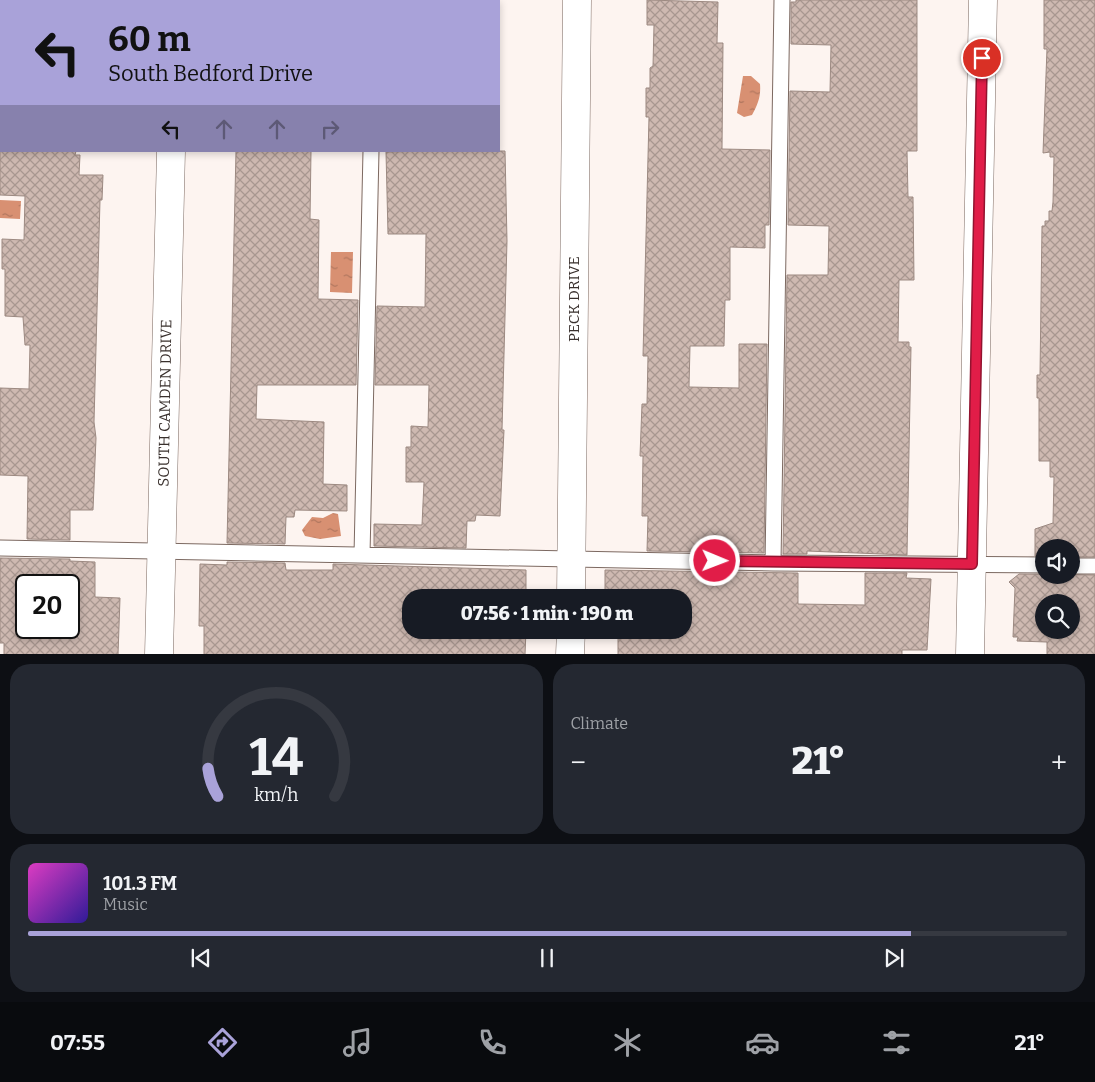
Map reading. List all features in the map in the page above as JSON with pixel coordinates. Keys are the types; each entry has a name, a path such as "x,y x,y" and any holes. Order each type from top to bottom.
{"street":[{"name":"PECK DRIVE","path":"571,589 577,0"},
{"path":"970,654 982,0"},
{"name":"SOUTH CAMDEN DRIVE","path":"159,654 171,152"},
{"path":"570,654 571,639"}],"lane":[{"path":"772,563 782,0"},
{"path":"362,554 371,152"},
{"path":"0,548 772,563 1035,565"},
{"path":"1080,566 1095,566"}],"water":[{"path":"743,76 751,76 760,84 759,100 756,107 752,115 744,117 737,113"},
{"path":"0,200 21,201 20,219 0,218"},
{"path":"331,252 353,252 352,293 330,292"},
{"path":"333,513 338,514 341,536 320,539 305,536 302,530 312,517 323,518"}],"building":[{"path":"647,0 718,2 717,43 723,43 722,149 770,150 769,225 765,225 765,248 730,247 730,300 725,300 724,346 690,346 689,387 739,388 739,344 767,344 764,553 647,551 648,516 642,516 643,456 640,456 642,404 647,404 648,356 643,356 649,117 646,117 646,88 650,88 650,68 653,66 654,25 647,25"},
{"path":"796,0 917,0 917,151 907,151 908,197 913,197 914,280 899,280 898,342 909,342 909,347 911,347 907,555 807,551 807,554 783,554 787,275 828,275 829,226 788,225 790,91 830,92 831,45 791,44 791,2 796,2"},
{"path":"1044,0 1095,0 1095,557 1080,557 1080,539 1035,539 1035,529 1053,523 1054,477 1050,477 1050,461 1039,461 1039,398 1037,398 1037,375 1040,375 1042,226 1045,226 1045,221 1049,221 1049,211 1052,211 1054,157 1050,157 1050,152 1043,153 1047,49 1044,49"},
{"path":"505,151 507,241 502,430 504,430 500,516 476,515 475,521 467,521 466,548 374,546 374,524 422,525 424,482 406,482 406,447 411,447 411,426 428,427 429,385 375,385 377,306 425,307 426,234 388,234 386,152"},
{"path":"0,152 76,152 75,155 80,155 79,175 103,175 102,200 100,200 93,510 70,510 70,540 27,539 28,476 0,475 0,388 29,389 30,345 25,345 23,317 5,316 5,269 2,269 2,239 24,240 25,196 0,195"},
{"path":"236,152 311,152 310,219 319,220 318,299 358,300 356,385 257,385 256,419 324,422 323,484 347,485 347,511 295,510 294,517 286,517 285,544 227,543"},
{"path":"0,558 70,559 70,561 95,562 95,597 120,598 118,654 4,654 4,643 0,643"},
{"path":"227,562 285,563 286,570 333,570 333,564 526,570 526,589 402,589 402,639 526,639 525,654 204,654 204,626 199,626 200,564 227,565"},
{"path":"605,570 798,573 798,604 865,605 865,573 907,573 906,578 931,579 927,650 902,650 902,654 618,654 618,639 692,639 692,589 605,589"},
{"path":"1019,574 1035,574 1035,584 1080,584 1080,575 1095,575 1095,654 1047,654 1047,642 1017,641 1018,637 1013,637 1015,588 1009,582"}],"route":[{"path":"715,561 972,564 982,58"}]}
